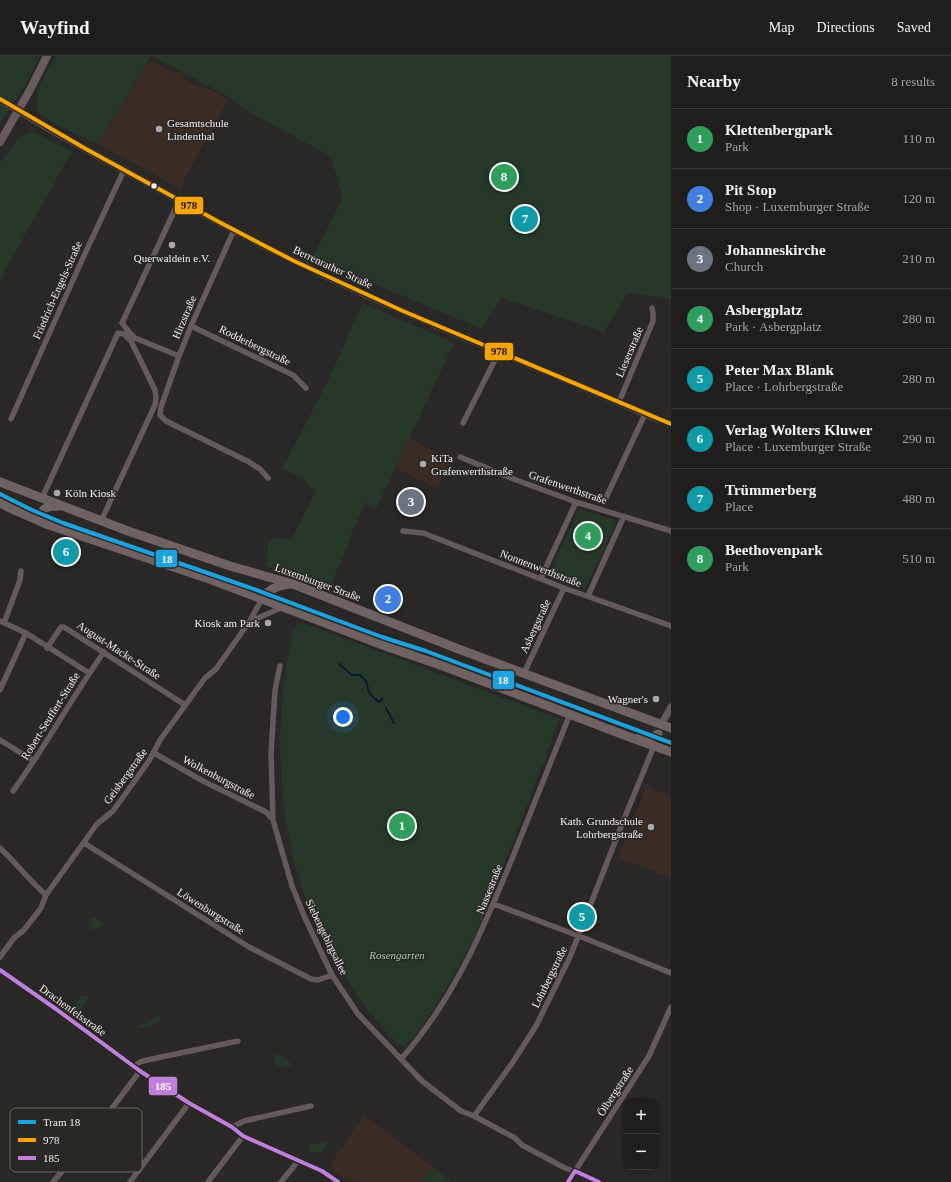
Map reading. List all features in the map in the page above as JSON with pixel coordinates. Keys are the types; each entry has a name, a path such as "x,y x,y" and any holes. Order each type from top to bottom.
{"main road":[{"path":"0,142 47,56"},
{"name":"Luxemburger Straße","path":"0,482 128,531 204,557 293,584 671,728"},
{"path":"0,503 46,524 264,596 283,607 668,751"},
{"path":"46,524 42,514 44,508 48,506 66,506"},
{"path":"257,574 264,581 264,596"},
{"path":"264,596 279,586 293,584"},
{"path":"632,738 648,739 658,734 662,725"},
{"path":"658,734 668,751"}],"street":[{"name":"Berrenrather Straße","path":"0,99 31,119 180,201 316,272 499,352 671,424"},
{"name":"Friedrich-Engels-Straße","path":"11,419 124,170"},
{"path":"179,356 135,338 122,323 180,201"},
{"name":"Hirzstraße","path":"234,230 191,326 161,407 160,415 166,420 249,462 268,478"},
{"name":"Lieserstraße","path":"619,402 653,321 652,308"},
{"name":"Rodderbergstraße","path":"191,326 294,375 306,388"},
{"path":"42,498 118,333 124,334 131,342 155,390 156,398 155,405 101,520"},
{"path":"463,423 499,352"},
{"path":"605,500 645,414"},
{"name":"Grafenwerthstraße","path":"460,457 576,502 671,531"},
{"path":"541,578 576,502"},
{"path":"588,596 624,516"},
{"name":"Nonnenwerthstraße","path":"403,532 422,533 564,588 671,626"},
{"path":"21,571 20,580 2,622 26,634 89,673"},
{"name":"Asbergstraße","path":"524,673 564,588"},
{"name":"Geisbergstraße","path":"0,957 14,938 24,930 41,908 46,895 97,824 113,811 154,753 160,740 185,705 205,678 216,669 249,622 264,596"},
{"path":"249,622 283,607"},
{"name":"August-Macke-Straße","path":"47,648 61,627 64,627 185,705"},
{"path":"0,690 26,634"},
{"name":"Robert-Seuffert-Straße","path":"13,790 34,761 89,673 104,652"},
{"name":"Siebengebirgsallee","path":"280,666 275,690 271,753 273,820 292,886 305,918 332,975 358,1014 422,1081 461,1110 515,1138 522,1145 575,1172 599,1182"},
{"path":"662,725 671,707"},
{"name":"Nassestraße","path":"401,1059 432,1020 478,940 494,904 570,714"},
{"path":"0,740 34,761"},
{"name":"Lohrbergstraße","path":"474,1116 513,1062 536,1026 579,936 654,746"},
{"name":"Wolkenburgstraße","path":"154,753 209,784 266,812 273,820"},
{"name":"Löwenburgstraße","path":"84,843 249,947 311,979 318,980 332,975"},
{"path":"0,848 46,895"},
{"path":"494,904 671,973"},
{"name":"Drachenfelsstraße","path":"0,970 133,1067 189,1103 232,1127 243,1136 322,1171 338,1182"},
{"name":"Ölbergstraße","path":"568,1182 649,1056 671,1007"},
{"path":"133,1067 140,1062 147,1060 238,1041"},
{"path":"112,1108 140,1071"},
{"path":"142,1166 189,1103"},
{"path":"232,1127 244,1121 311,1106"},
{"path":"208,1182 243,1136"},
{"path":"282,1182 298,1161"},
{"path":"53,1182 61,1172"},
{"path":"130,1182 137,1172"}],"shaded area":[{"name":"Gesamtschule Lindenthal","path":"149,60 174,74 176,71 184,75 182,78 203,89 204,86 228,99 180,188 98,144"},
{"name":"KiTa Grafenwerthstraße","path":"409,438 451,460 437,488 394,467"},
{"name":"Kath. Grundschule Lohrbergstraße","path":"646,786 671,796 671,878 618,858"},
{"path":"364,1115 433,1167 422,1182 361,1182 350,1180 334,1172 332,1164 333,1160"}],"green space":[{"path":"0,56 40,56 25,86 0,124"},
{"path":"55,56 151,56 98,144 66,129 48,119 38,111 36,106 38,95 37,90"},
{"path":"152,56 671,56 671,300 656,296 627,293 604,332 501,297 482,329 312,258 343,197 330,156 253,114 231,98"},
{"path":"32,131 72,152 6,268 0,282 0,163 20,137"},
{"path":"363,303 454,343 376,509 364,503 330,588 265,566 269,541 275,537 291,540 315,492 302,478 282,468 325,387"},
{"path":"579,509 617,521 586,588 549,575"},
{"name":"Rosengarten","path":"303,623 560,719 491,899 475,936 453,977 430,1014 406,1047 395,1042 372,1015 349,983 330,952 314,920 292,854 282,785 280,749 281,713 284,682 293,629 297,625"},
{"path":"93,916 105,924 93,930 86,926"},
{"path":"80,997 89,997 77,1015 69,1010"},
{"path":"160,1014 161,1018 155,1025 139,1028 139,1026"},
{"path":"274,1054 278,1054 293,1065 280,1068 276,1065"},
{"path":"329,1141 321,1153 310,1151 309,1145"},
{"path":"433,1167 452,1182 422,1182"}],"waterway":[{"path":"339,664 352,675 360,675 366,681 368,689"},
{"path":"368,689 373,698 377,701 379,702 382,699"},
{"path":"386,708 394,723"}],"tram line":[{"name":"18","path":"0,494 63,523 248,587 382,637 426,651 671,743"}],"transit line":[{"name":"978","path":"0,99 86,149 294,261 403,311 671,424"},
{"name":"185","path":"0,970 140,1071 189,1103 232,1127 243,1136 322,1171 338,1182"},
{"name":"185","path":"568,1182 575,1171 599,1182"}],"place":[{"name":"Gesamtschule Lindenthal","path":"159,129"},
{"name":"Beethovenpark","path":"504,177"},
{"name":"Trümmerberg","path":"525,219"},
{"name":"Querwaldein e.V.","path":"172,245"},
{"name":"KiTa Grafenwerthstraße","path":"423,464"},
{"name":"Köln Kiosk","path":"57,493"},
{"name":"Johanneskirche","path":"411,502"},
{"name":"Asbergplatz","path":"588,536"},
{"name":"Verlag Wolters Kluwer","path":"66,552"},
{"name":"Pit Stop","path":"388,599"},
{"name":"Kiosk am Park","path":"268,623"},
{"name":"Wagner's","path":"656,699"},
{"name":"Klettenbergpark","path":"402,826"},
{"name":"Kath. Grundschule Lohrbergstraße","path":"651,827"},
{"name":"Peter Max Blank","path":"582,917"}]}
